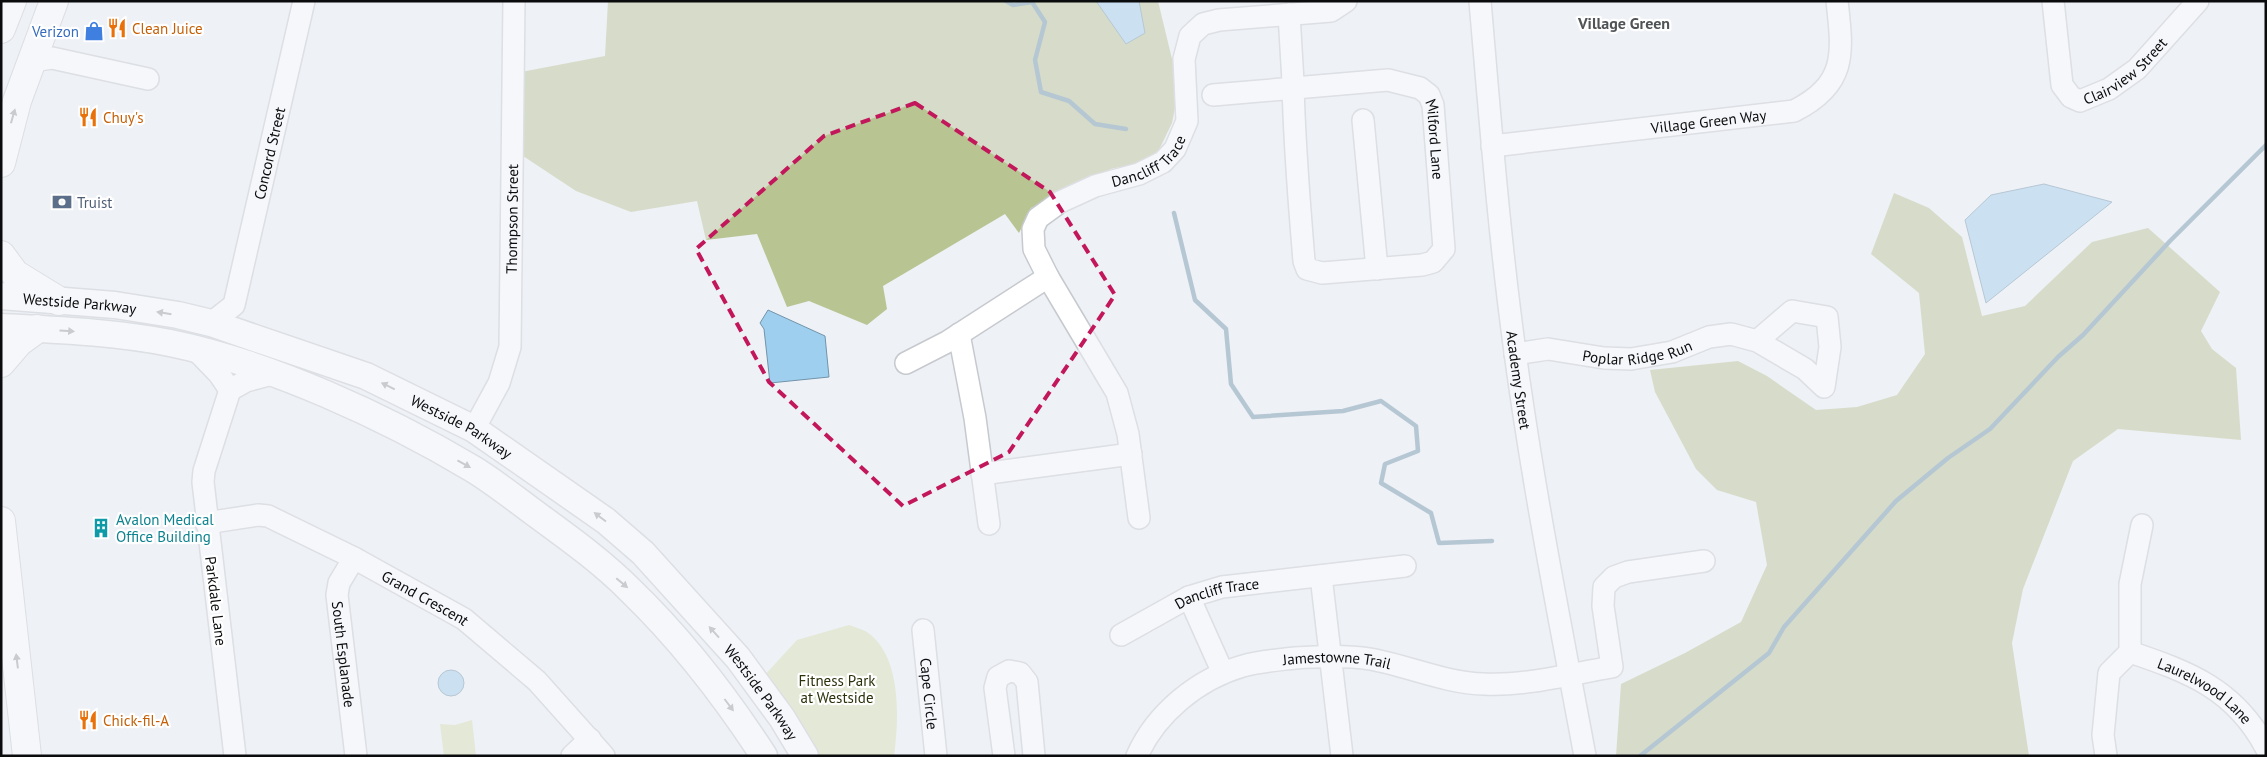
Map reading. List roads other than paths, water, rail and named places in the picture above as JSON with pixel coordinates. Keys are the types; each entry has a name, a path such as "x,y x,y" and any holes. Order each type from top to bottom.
{"highway":[{"path":"1,29 12,1"},
{"path":"1,163 41,62 42,31 54,1"},
{"path":"1,255 16,274 37,289 59,301"},
{"path":"1,363 19,342 37,329"},
{"path":"1,521 27,756"}],"main road":[{"name":"Westside Parkway","path":"1,296 143,309 211,323 246,333 366,376 474,428 606,521 643,553 738,658 782,718 805,756"},
{"name":"Westside Parkway","path":"1,327 116,334 195,349 272,374 386,421 475,470 564,535 628,588 690,653 739,718 764,756"},
{"path":"328,397 366,398 454,440 461,439 474,428"}],"street":[{"name":"Concord Street","path":"234,305 304,1"},
{"name":"Thompson Street","path":"474,428 499,383 510,347 514,1"},
{"name":"Dancliff Trace","path":"1139,518 1128,434 1118,393 1048,277 1034,249 1033,229 1038,218 1060,202 1079,192 1139,174 1163,162 1175,149 1186,121 1184,59 1190,36 1203,24 1219,20 1331,11 1346,1"},
{"name":"Academy Street","path":"1480,1 1492,146 1515,354 1533,471 1585,756"},
{"name":"Village Green Way","path":"1492,146 1794,110 1814,101 1830,84 1839,63 1841,41 1837,1"},
{"name":"Clairview Street","path":"2053,1 2062,85 2071,97 2080,101 2109,88 2136,69 2198,1"},
{"name":"Milford Lane","path":"1213,95 1293,88 1388,80 1420,88 1428,95 1433,105 1444,249 1434,262 1422,266 1315,273 1307,269 1304,261 1294,120 1293,88 1289,14"},
{"path":"41,62 148,79"},
{"path":"1363,120 1376,269"},
{"path":"906,363 958,334 1048,277"},
{"path":"211,323 234,305 246,333"},
{"path":"958,334 975,418 989,524"},
{"name":"Poplar Ridge Run","path":"1515,354 1548,349 1604,358 1631,359 1672,352 1709,337 1731,334 1757,341"},
{"path":"195,349 230,390 246,381 272,374"},
{"name":"Parkdale Lane","path":"230,390 204,471 203,496 235,756"},
{"path":"982,474 1131,454"},
{"name":"Grand Crescent","path":"206,523 258,515 268,516 354,558 464,619 537,681 604,756"},
{"path":"2106,756 2104,735 2110,673 2130,652 2130,584 2142,525"},
{"name":"South Esplanade","path":"354,558 339,583 337,596 356,756"},
{"name":"Jamestowne Trail","path":"1137,756 1141,745 1162,716 1189,692 1223,673 1264,661 1331,655 1371,659 1459,682 1484,684 1510,684 1612,667 1603,606 1604,587 1614,577 1628,572 1704,560"},
{"name":"Dancliff Trace","path":"1121,634 1189,597 1222,587 1405,566"},
{"path":"1322,576 1342,756"},
{"path":"1189,597 1223,673"},
{"name":"Cape Circle","path":"923,630 936,756"},
{"name":"Laurelwood Lane","path":"2130,652 2162,663 2211,685 2232,702 2266,748"},
{"path":"1004,756 995,688 998,677 1009,671 1020,673 1027,682 1034,756"},
{"path":"572,756 590,739"}],"water":[{"path":"1096,1 1139,1 1145,33 1126,44"},
{"path":"2044,184 2112,202 1986,303 1965,220 1991,195"},
{"path":"768,310 825,336 829,377 770,383 764,329 760,323"},
{"path":"451,670 460,674 464,683 460,692 451,696 442,692 438,683 442,674"}],"waterway":[{"path":"1006,1 1013,5 1032,2 1045,22 1035,60 1041,92 1069,101 1095,124 1126,129"},
{"path":"1640,756 1769,653 1784,627 1896,501 1948,458 1990,429 2058,357 2083,335 2170,241 2266,145"},
{"path":"1174,213 1195,300 1226,329 1231,384 1253,417 1343,411 1381,401 1416,426 1418,451 1385,464 1381,483 1431,513 1439,543 1492,541"}],"place":[{"name":"Clean Juice","path":"117,28"},
{"name":"Verizon","path":"94,31"},
{"name":"Chuy's","path":"88,117"},
{"name":"Truist","path":"62,202"},
{"name":"Avalon Medical Office Building","path":"101,528"},
{"name":"Chick-fil-A","path":"88,720"}],"district":[{"name":"Village Green","path":"1624,23"}],"park label":[{"name":"Fitness Park at Westside","path":"837,688"}]}
